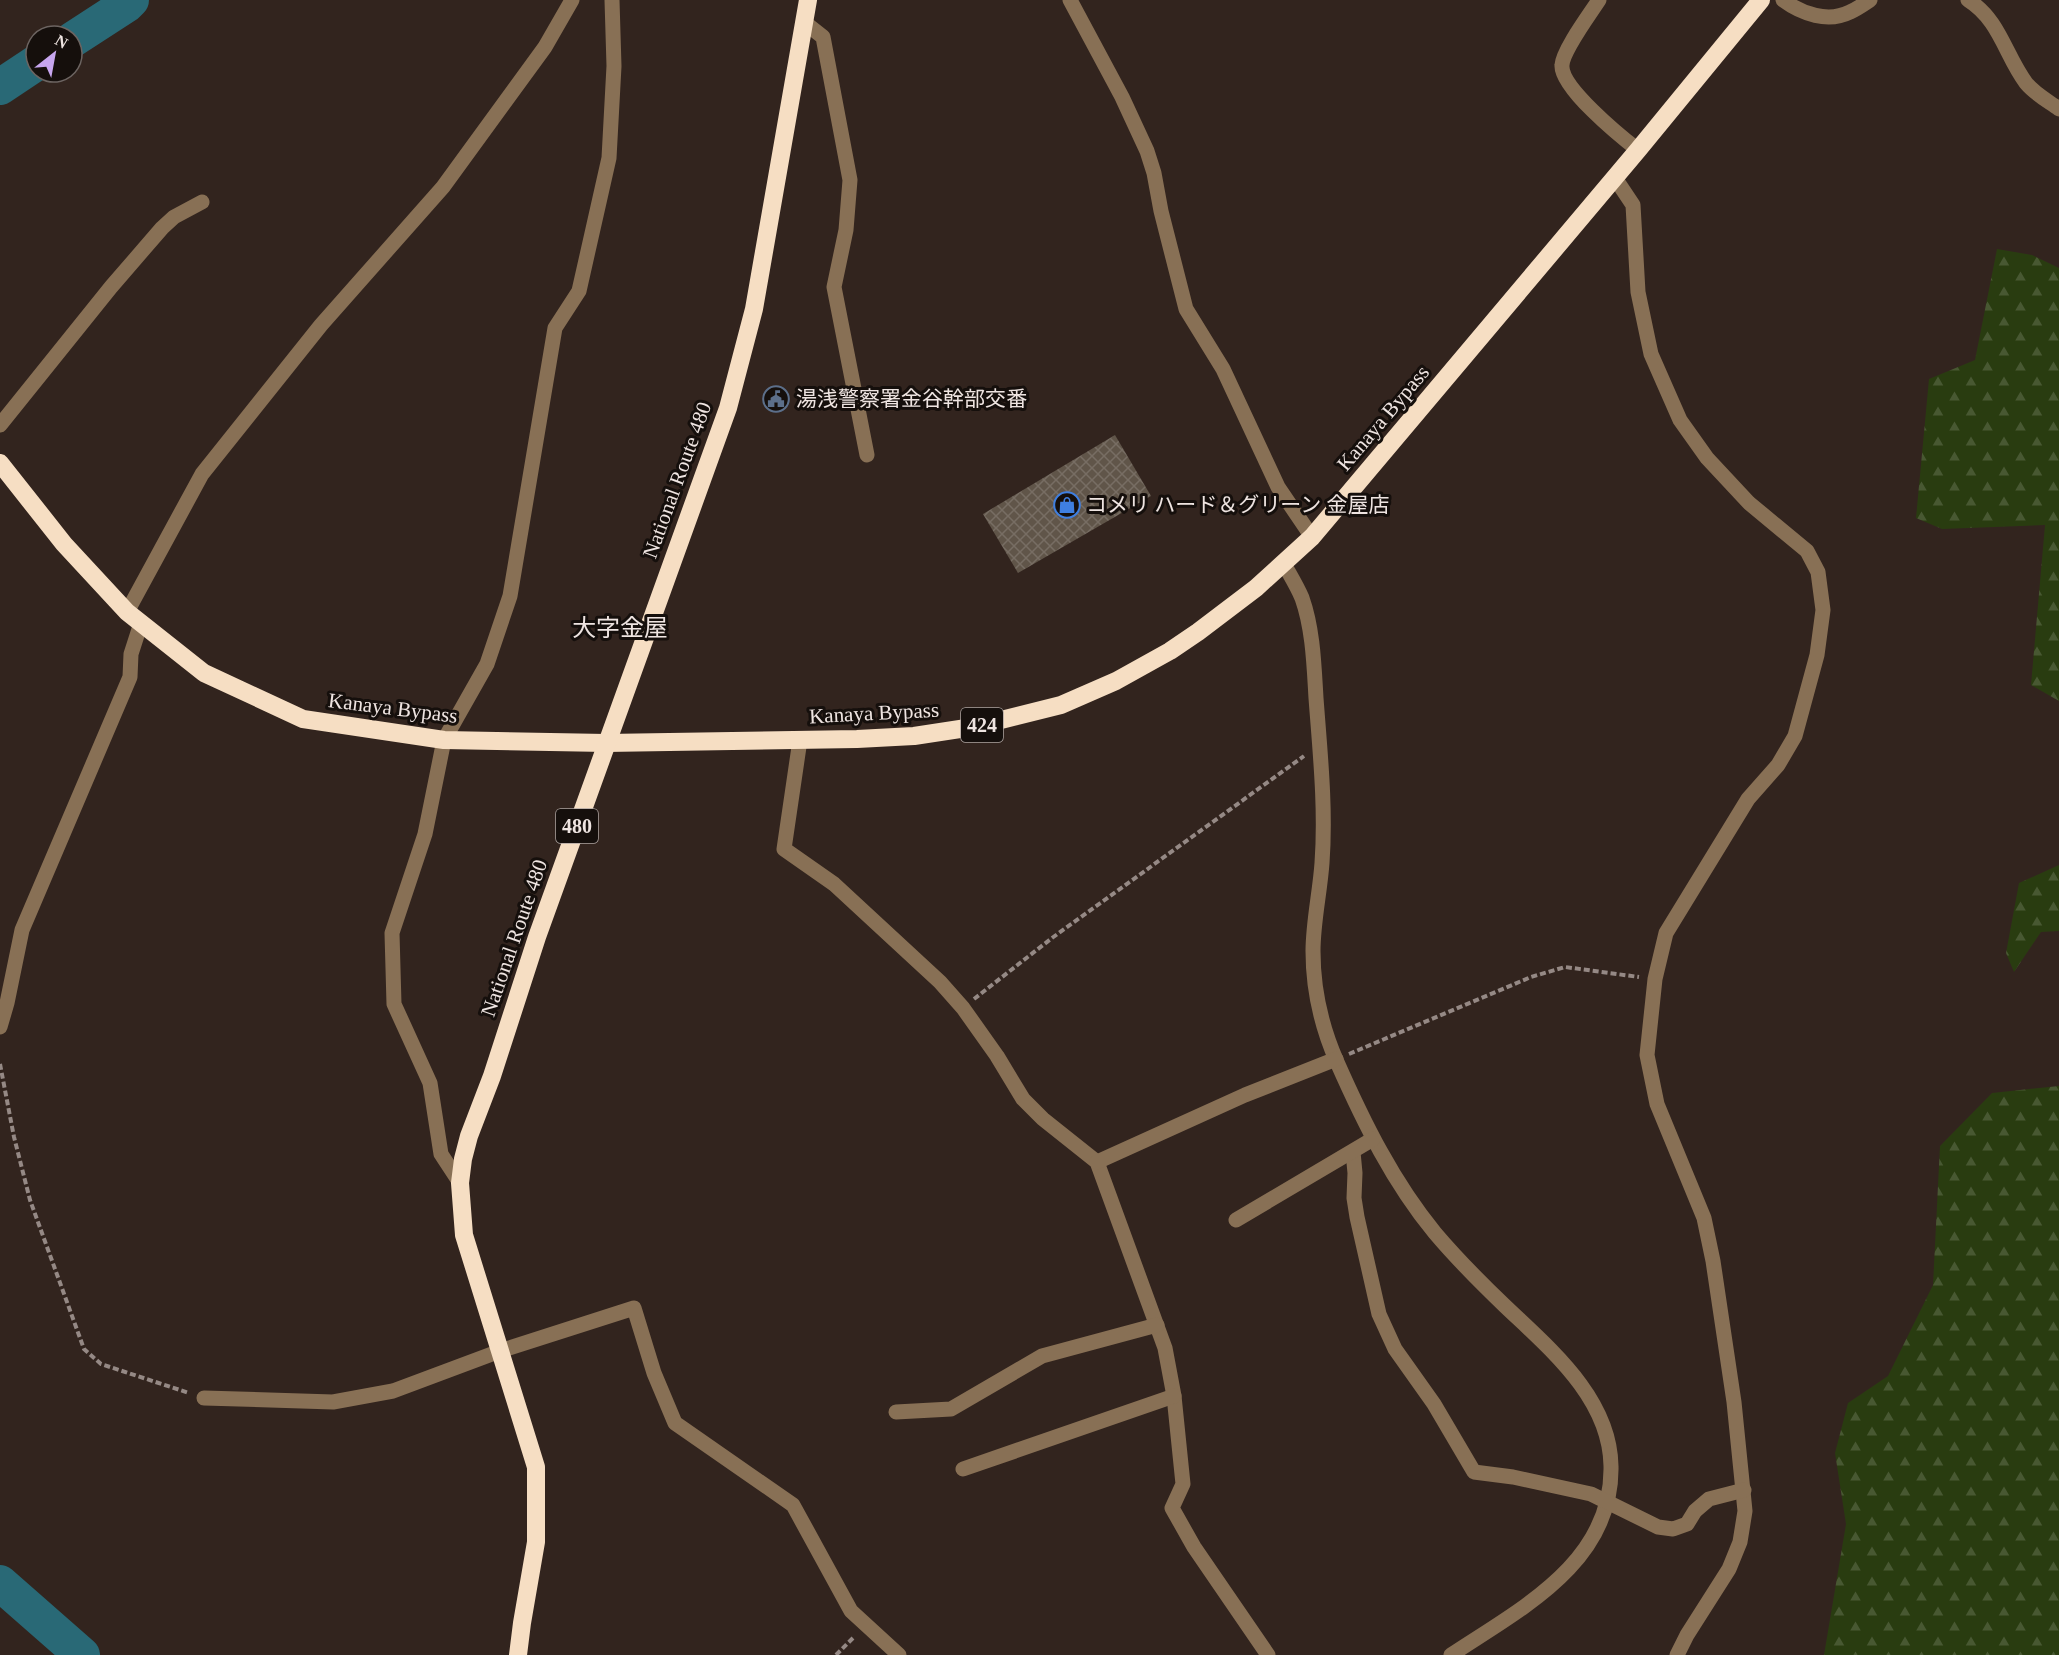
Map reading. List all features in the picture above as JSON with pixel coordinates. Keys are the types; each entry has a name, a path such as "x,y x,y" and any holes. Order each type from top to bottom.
{"highway":[{"name":"National Route 480","path":"518,1655 536,1542 536,1467 464,1235 460,1183 469,1137 492,1076 537,937 728,408 754,309 808,0"},
{"name":"Kanaya Bypass","path":"0,463 64,544 127,612 204,673 303,719 444,740 606,743 800,740 914,736 973,728 1061,705 1116,681 1170,651 1256,588 1312,537 1615,178 1761,0"}],"street":[{"path":"127,612 202,474 321,325 443,187 545,47 572,0"},
{"path":"460,1183 441,1154 430,1083 394,1004 392,933 425,834 444,740 488,664 510,597 555,328 579,291 609,159 614,66 612,0"},
{"path":"1070,0 1122,98 1147,151 1186,309 1222,369 1278,487 1312,537"},
{"path":"1599,0 1565,53 1562,63 1563,72 1576,93 1615,132 1638,150"},
{"path":"1784,0 1815,16 1835,18 1851,12 1870,0"},
{"path":"1968,0 1985,13 1996,27 2014,65 2028,85 2059,109"},
{"path":"804,22 823,37 850,180 846,230 834,287 867,454"},
{"path":"1615,178 1633,206 1638,291 1651,354 1680,420 1707,458 1749,503 1807,551 1818,572 1823,610 1817,655 1795,736 1778,765 1748,799 1666,933 1655,979 1647,1055 1657,1104 1704,1218 1718,1297 1745,1511 1740,1542 1729,1569 1677,1655"},
{"path":"0,425 111,287 162,228 174,217 202,202"},
{"path":"1284,564 1302,598 1311,638 1322,791 1322,862 1313,952 1318,1005 1336,1059 1373,1138 1396,1178 1434,1232 1480,1281 1550,1349 1580,1385 1602,1422 1608,1444 1611,1464 1607,1502 1596,1532 1578,1560 1518,1611 1451,1655"},
{"path":"0,1027 22,930 130,677 131,654 141,623"},
{"path":"800,740 784,849 857,903 874,923 940,982 963,1008 1023,1099 1043,1119 1097,1162 1165,1348 1174,1396 1183,1484 1172,1508 1194,1547 1268,1655"},
{"path":"1097,1162 1245,1095 1336,1059"},
{"path":"1236,1220 1373,1138"},
{"path":"1353,1152 1354,1198 1357,1217 1379,1314 1395,1349 1434,1404 1474,1472 1513,1477 1591,1494 1658,1527 1673,1528 1687,1524 1695,1511 1709,1499 1744,1490"},
{"path":"204,1398 333,1402 393,1391 500,1351 634,1308 654,1373 675,1424 793,1505 851,1611 899,1655"},
{"path":"896,1412 951,1409 1042,1356 1157,1325"},
{"path":"963,1469 1174,1396"}],"path":[{"path":"963,1008 1052,938 1319,746"},
{"path":"1336,1059 1531,977 1565,967 1655,979"},
{"path":"0,1064 14,1137 30,1200 84,1349 101,1364 204,1398"},
{"path":"836,1655 866,1624"}],"green space":[{"path":"1997,249 2032,255 2059,268 2059,701 2031,685 2045,525 1942,529 1916,518 1929,379 1975,360"},
{"path":"2059,865 2059,931 2041,932 2014,972 2006,953 2019,883"},
{"path":"2059,1086 2059,1655 1824,1655 1846,1524 1835,1453 1848,1403 1888,1376 1933,1285 1940,1146 1992,1093"}],"building":[{"name":"コメリ ハード＆グリーン 金屋店","path":"1115,435 1151,496 1018,573 983,514"}],"waterway":[{"path":"84,32 131,0"},
{"path":"0,87 24,71"},
{"path":"0,1583 82,1655"}],"place":[{"name":"湯浅警察署金谷幹部交番","path":"776,399"},
{"name":"コメリ ハード＆グリーン 金屋店","path":"1067,505"}],"district":[{"name":"大字金屋","path":"620,628"}]}
